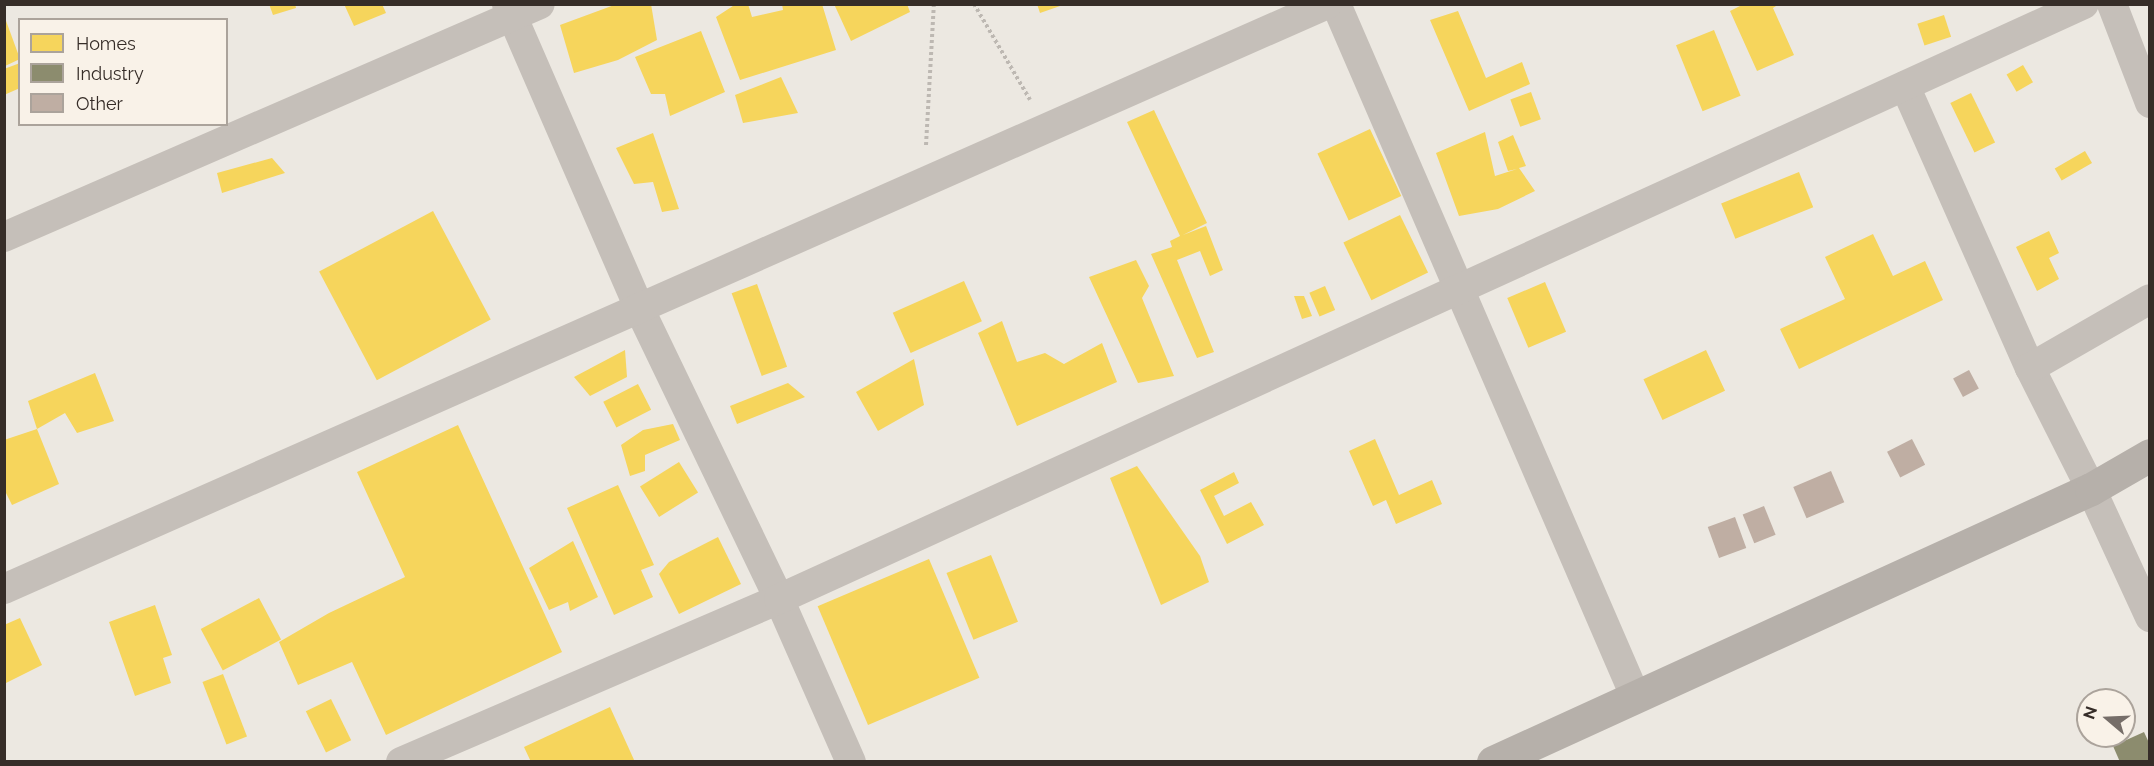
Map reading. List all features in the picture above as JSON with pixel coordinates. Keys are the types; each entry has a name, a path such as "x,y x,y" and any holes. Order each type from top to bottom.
{"street":[{"path":"4,237 510,11 540,4"},
{"path":"4,589 640,310 1327,4"},
{"path":"1336,4 1636,698"},
{"path":"401,762 779,599 2084,4"},
{"path":"2112,4 2150,103"},
{"path":"510,11 640,310 779,599 851,762"},
{"path":"1905,86 2030,368 2091,489 2150,616"},
{"path":"2030,368 2150,299"},
{"path":"1493,762 2091,489 2150,455"}],"path":[{"path":"924,184 934,4"},
{"path":"974,4 1047,129"}],"building: Homes":[{"path":"269,4 295,4 296,8 273,15"},
{"path":"344,4 382,4 386,13 354,26"},
{"path":"617,4 651,4 657,40 618,60 574,73 560,25"},
{"path":"736,4 748,4 752,17 783,10 782,4 822,4 836,50 740,80 716,17"},
{"path":"834,4 907,4 910,12 851,41"},
{"path":"1037,4 1063,4 1063,5 1040,13"},
{"path":"1744,4 1779,4 1773,8 1794,55 1757,71 1730,11"},
{"path":"1458,11 1486,78 1522,62 1530,84 1469,111 1430,20"},
{"path":"1944,15 1951,37 1924,46 1917,24"},
{"path":"5,18 18,54 18,60 5,66"},
{"path":"1714,30 1741,96 1703,111 1676,45"},
{"path":"701,31 725,92 670,116 665,94 651,94 635,57"},
{"path":"18,64 18,89 4,95 4,69"},
{"path":"2023,65 2033,82 2017,92 2007,74"},
{"path":"781,77 798,113 743,123 735,95"},
{"path":"1531,92 1541,119 1520,127 1510,100"},
{"path":"1971,93 1995,142 1974,153 1950,103"},
{"path":"1154,110 1207,223 1183,235 1206,226 1223,270 1210,276 1200,251 1177,260 1214,352 1197,358 1151,254 1172,247 1170,241 1180,236 1127,122"},
{"path":"1370,129 1401,196 1349,221 1317,154"},
{"path":"1485,132 1495,176 1517,169 1508,171 1498,142 1513,135 1526,166 1519,168 1535,191 1498,209 1459,216 1436,153"},
{"path":"653,133 679,209 662,212 653,182 634,184 616,148"},
{"path":"2085,151 2092,163 2062,181 2055,168"},
{"path":"272,158 285,173 222,193 217,173"},
{"path":"1799,172 1813,207 1735,239 1721,203"},
{"path":"433,211 491,320 377,380 319,272"},
{"path":"1400,215 1428,273 1371,300 1343,243"},
{"path":"2049,231 2059,253 2049,258 2059,279 2037,291 2016,247"},
{"path":"1873,234 1893,276 1925,261 1943,300 1799,369 1780,329 1845,299 1825,257"},
{"path":"1136,260 1149,286 1142,298 1174,376 1138,383 1089,277"},
{"path":"964,281 982,321 911,353 893,313"},
{"path":"1545,282 1566,332 1528,348 1507,298"},
{"path":"757,284 787,367 762,376 732,293"},
{"path":"1325,286 1335,310 1320,317 1309,293"},
{"path":"1294,296 1304,296 1312,316 1302,319"},
{"path":"1002,321 1017,362 1045,353 1064,364 1102,343 1117,382 1017,426 978,333"},
{"path":"625,350 627,377 590,396 574,377"},
{"path":"1706,350 1725,391 1662,420 1643,379"},
{"path":"914,359 924,405 878,431 856,392"},
{"path":"95,373 114,421 77,433 65,413 37,429 28,401"},
{"path":"788,383 805,397 737,424 730,406"},
{"path":"638,384 651,410 616,428 603,402"},
{"path":"673,424 680,440 645,455 645,471 630,476 621,445 643,430"},
{"path":"458,425 562,652 386,735 352,662 298,685 279,642 329,613 405,577 357,472"},
{"path":"37,429 59,484 12,505 4,489 4,440"},
{"path":"1375,439 1399,495 1432,480 1442,504 1396,524 1386,500 1373,506 1349,451"},
{"path":"679,462 698,493 659,517 640,486"},
{"path":"1137,466 1200,556 1209,582 1161,605 1110,478"},
{"path":"1234,472 1239,483 1214,496 1224,516 1251,502 1264,525 1227,544 1200,490"},
{"path":"618,485 654,565 641,570 653,597 614,615 567,508"},
{"path":"718,537 741,584 679,614 659,574 669,562"},
{"path":"573,541 598,597 570,611 568,602 549,610 529,568"},
{"path":"991,555 1018,622 973,640 946,573"},
{"path":"929,559 979,678 868,725 818,606"},
{"path":"259,598 281,639 223,670 201,629"},
{"path":"155,605 172,655 163,658 171,683 135,696 109,622"},
{"path":"20,618 42,665 4,684 4,625"},
{"path":"223,674 247,737 226,744 202,682"},
{"path":"331,699 351,740 326,753 306,711"},
{"path":"610,707 635,762 531,762 524,747"}],"building: Industry":[{"path":"2144,732 2150,745 2150,762 2120,762 2114,748 2136,748 2136,736"}],"building: Other":[{"path":"1969,370 1979,389 1963,397 1953,378"},
{"path":"1912,439 1925,465 1900,478 1887,452"},
{"path":"1831,471 1844,502 1807,518 1793,487"},
{"path":"1764,506 1776,535 1754,543 1743,515"},
{"path":"1735,517 1746,548 1719,558 1708,527"}]}
